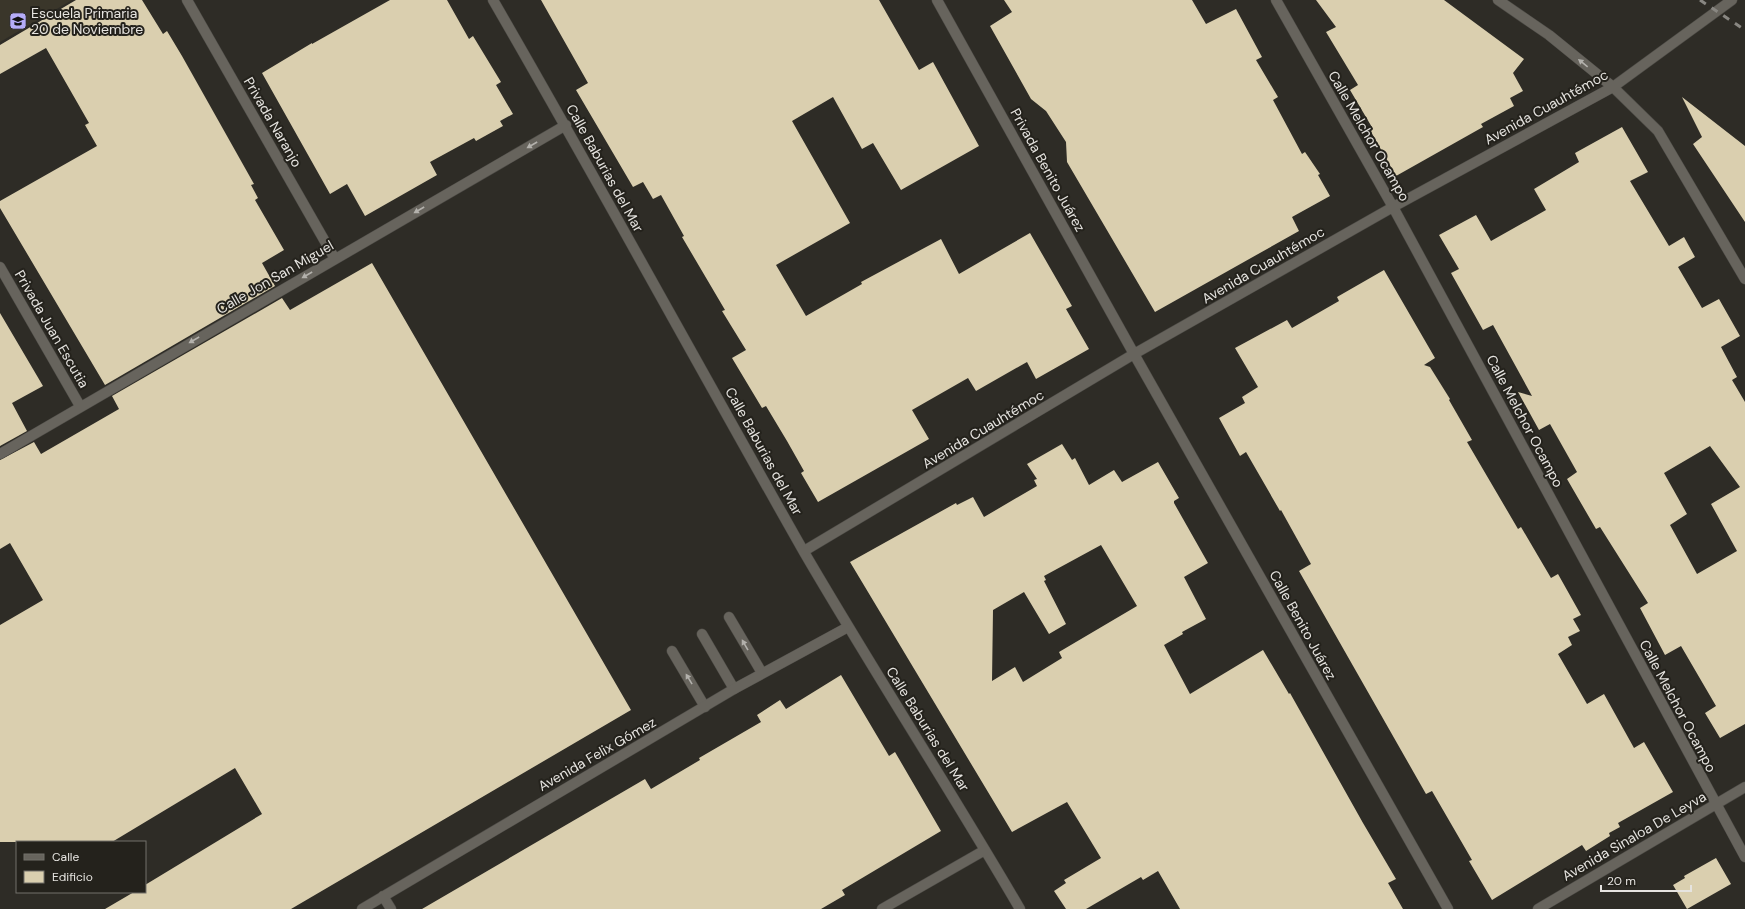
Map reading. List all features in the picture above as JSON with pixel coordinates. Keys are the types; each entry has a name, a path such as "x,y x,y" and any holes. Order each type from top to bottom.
{"street":[{"name":"Privada Naranjo","path":"187,0 335,259"},
{"name":"Calle Baburias del Mar","path":"493,0 566,125 804,552 1020,909"},
{"name":"Privada Benito Juárez","path":"937,0 1134,354"},
{"name":"Calle Melchor Ocampo","path":"1276,0 1393,207 1715,805 1745,857"},
{"path":"1498,0 1549,35 1614,87 1658,131 1745,278"},
{"name":"Avenida Cuauhtémoc","path":"804,552 1134,354 1393,207 1614,87 1732,0"},
{"name":"Calle Jon San Miguel","path":"0,454 80,406 566,125"},
{"name":"Privada Juan Escutia","path":"0,267 80,406"},
{"name":"Calle Benito Juárez","path":"1134,354 1448,909"},
{"path":"729,618 762,673"},
{"name":"Avenida Felix Gómez","path":"362,909 706,707 734,689 848,627"},
{"path":"702,634 734,689"},
{"path":"672,651 706,707"},
{"name":"Avenida Sinaloa De Leyva","path":"1538,909 1745,787"},
{"path":"882,909 985,850"},
{"path":"383,896 390,909"}],"shaded area":[{"name":"Escuela Primaria 20 de Noviembre","path":"0,0 72,0 0,42"}],"building":[{"path":"76,0 142,0 163,34 167,31 182,56 254,184 251,185 258,198 255,200 284,250 262,263 275,286 105,385 0,208 0,201 97,146 85,125 89,123 46,48 0,74 0,45"},
{"path":"390,0 447,0 469,39 473,36 501,82 496,85 513,114 500,121 503,126 476,141 474,138 430,162 437,175 365,216 347,184 330,194 262,73 312,43"},
{"path":"541,0 879,0 919,70 933,62 979,146 901,190 873,143 862,149 833,97 792,121 850,223 776,265 806,316 862,284 861,282 941,239 959,274 1030,233 1072,306 1066,309 1089,349 1036,379 1027,362 976,391 968,378 912,410 929,439 818,502 801,473 804,471 787,441 766,406 762,408 732,358 746,350 722,311 725,310 682,237 684,236 661,195 653,199 643,182 633,187 576,90 588,83"},
{"path":"1004,0 1192,0 1206,24 1236,9 1262,57 1256,60 1278,97 1273,100 1302,154 1305,152 1320,174 1318,175 1330,196 1292,217 1299,231 1155,312 1067,162 1066,142 1046,111 1031,99 990,26 1012,12"},
{"path":"1316,0 1444,0 1524,59 1513,73 1523,91 1510,98 1514,106 1481,124 1483,127 1396,176 1370,130 1373,129 1350,90 1358,85 1326,32 1336,27"},
{"path":"1682,97 1745,146 1745,222 1693,144 1702,137"},
{"path":"1622,127 1648,172 1630,181 1669,246 1684,237 1695,257 1678,267 1702,308 1719,299 1740,336 1721,347 1737,377 1732,380 1745,402 1745,724 1720,738 1705,713 1716,706 1681,646 1665,655 1640,608 1648,603 1600,527 1596,529 1567,479 1577,472 1550,424 1539,430 1518,392 1532,396 1493,325 1483,330 1451,273 1459,269 1439,235 1476,215 1491,241 1546,210 1534,189 1579,162 1575,153","holes":["1710,446 1740,487 1711,504 1737,551 1697,574 1670,525 1687,514 1664,473"]},
{"path":"372,263 631,710 291,909 105,909 132,893 146,893 146,884 262,814 235,768 114,841 0,842 0,625 43,600 10,543 0,549 0,460 34,442 41,454 119,409 112,396 282,298 290,310"},
{"path":"1384,270 1435,358 1424,365 1430,367 1450,399 1449,400 1472,440 1467,442 1518,529 1521,527 1551,578 1558,574 1581,615 1573,619 1580,631 1568,637 1572,645 1558,654 1587,704 1604,694 1634,748 1644,742 1673,792 1618,823 1620,827 1609,833 1610,836 1586,851 1582,845 1492,900 1469,861 1472,860 1432,791 1426,794 1299,571 1311,564 1281,510 1280,511 1246,452 1240,456 1219,418 1245,403 1242,397 1258,387 1235,348 1287,320 1292,328 1339,301 1337,297"},
{"path":"0,313 43,386 12,403 27,431 0,446"},
{"path":"1062,444 1072,460 1075,458 1089,485 1114,470 1122,482 1158,462 1179,498 1174,501 1174,503 1208,563 1184,577 1206,619 1182,632 1183,634 1164,645 1190,694 1263,650 1289,694 1290,693 1396,879 1388,883 1403,909 1180,909 1158,871 1143,880 1141,877 1086,909 1066,909 1054,891 1066,883 1064,880 1101,858 1067,802 1012,832 850,562 956,503 957,505 973,497 984,517 1037,486 1034,480 1037,479 1027,464","holes":["1101,545 1137,606 1059,652 1062,658 1023,682 1015,667 992,681 993,610 1024,592 1049,634 1066,624 1044,581 1046,580 1044,576"]},
{"path":"841,675 889,756 895,752 941,831 842,890 845,895 821,909 422,909 645,779 651,789 700,760 699,758 761,722 757,715 780,700 786,709"},
{"path":"1716,858 1731,884 1687,909 1673,885 1685,878 1684,876"}],"railway":[{"path":"1700,0 1745,30"}],"place":[{"name":"Escuela Primaria 20 de Noviembre","path":"18,21"}]}
